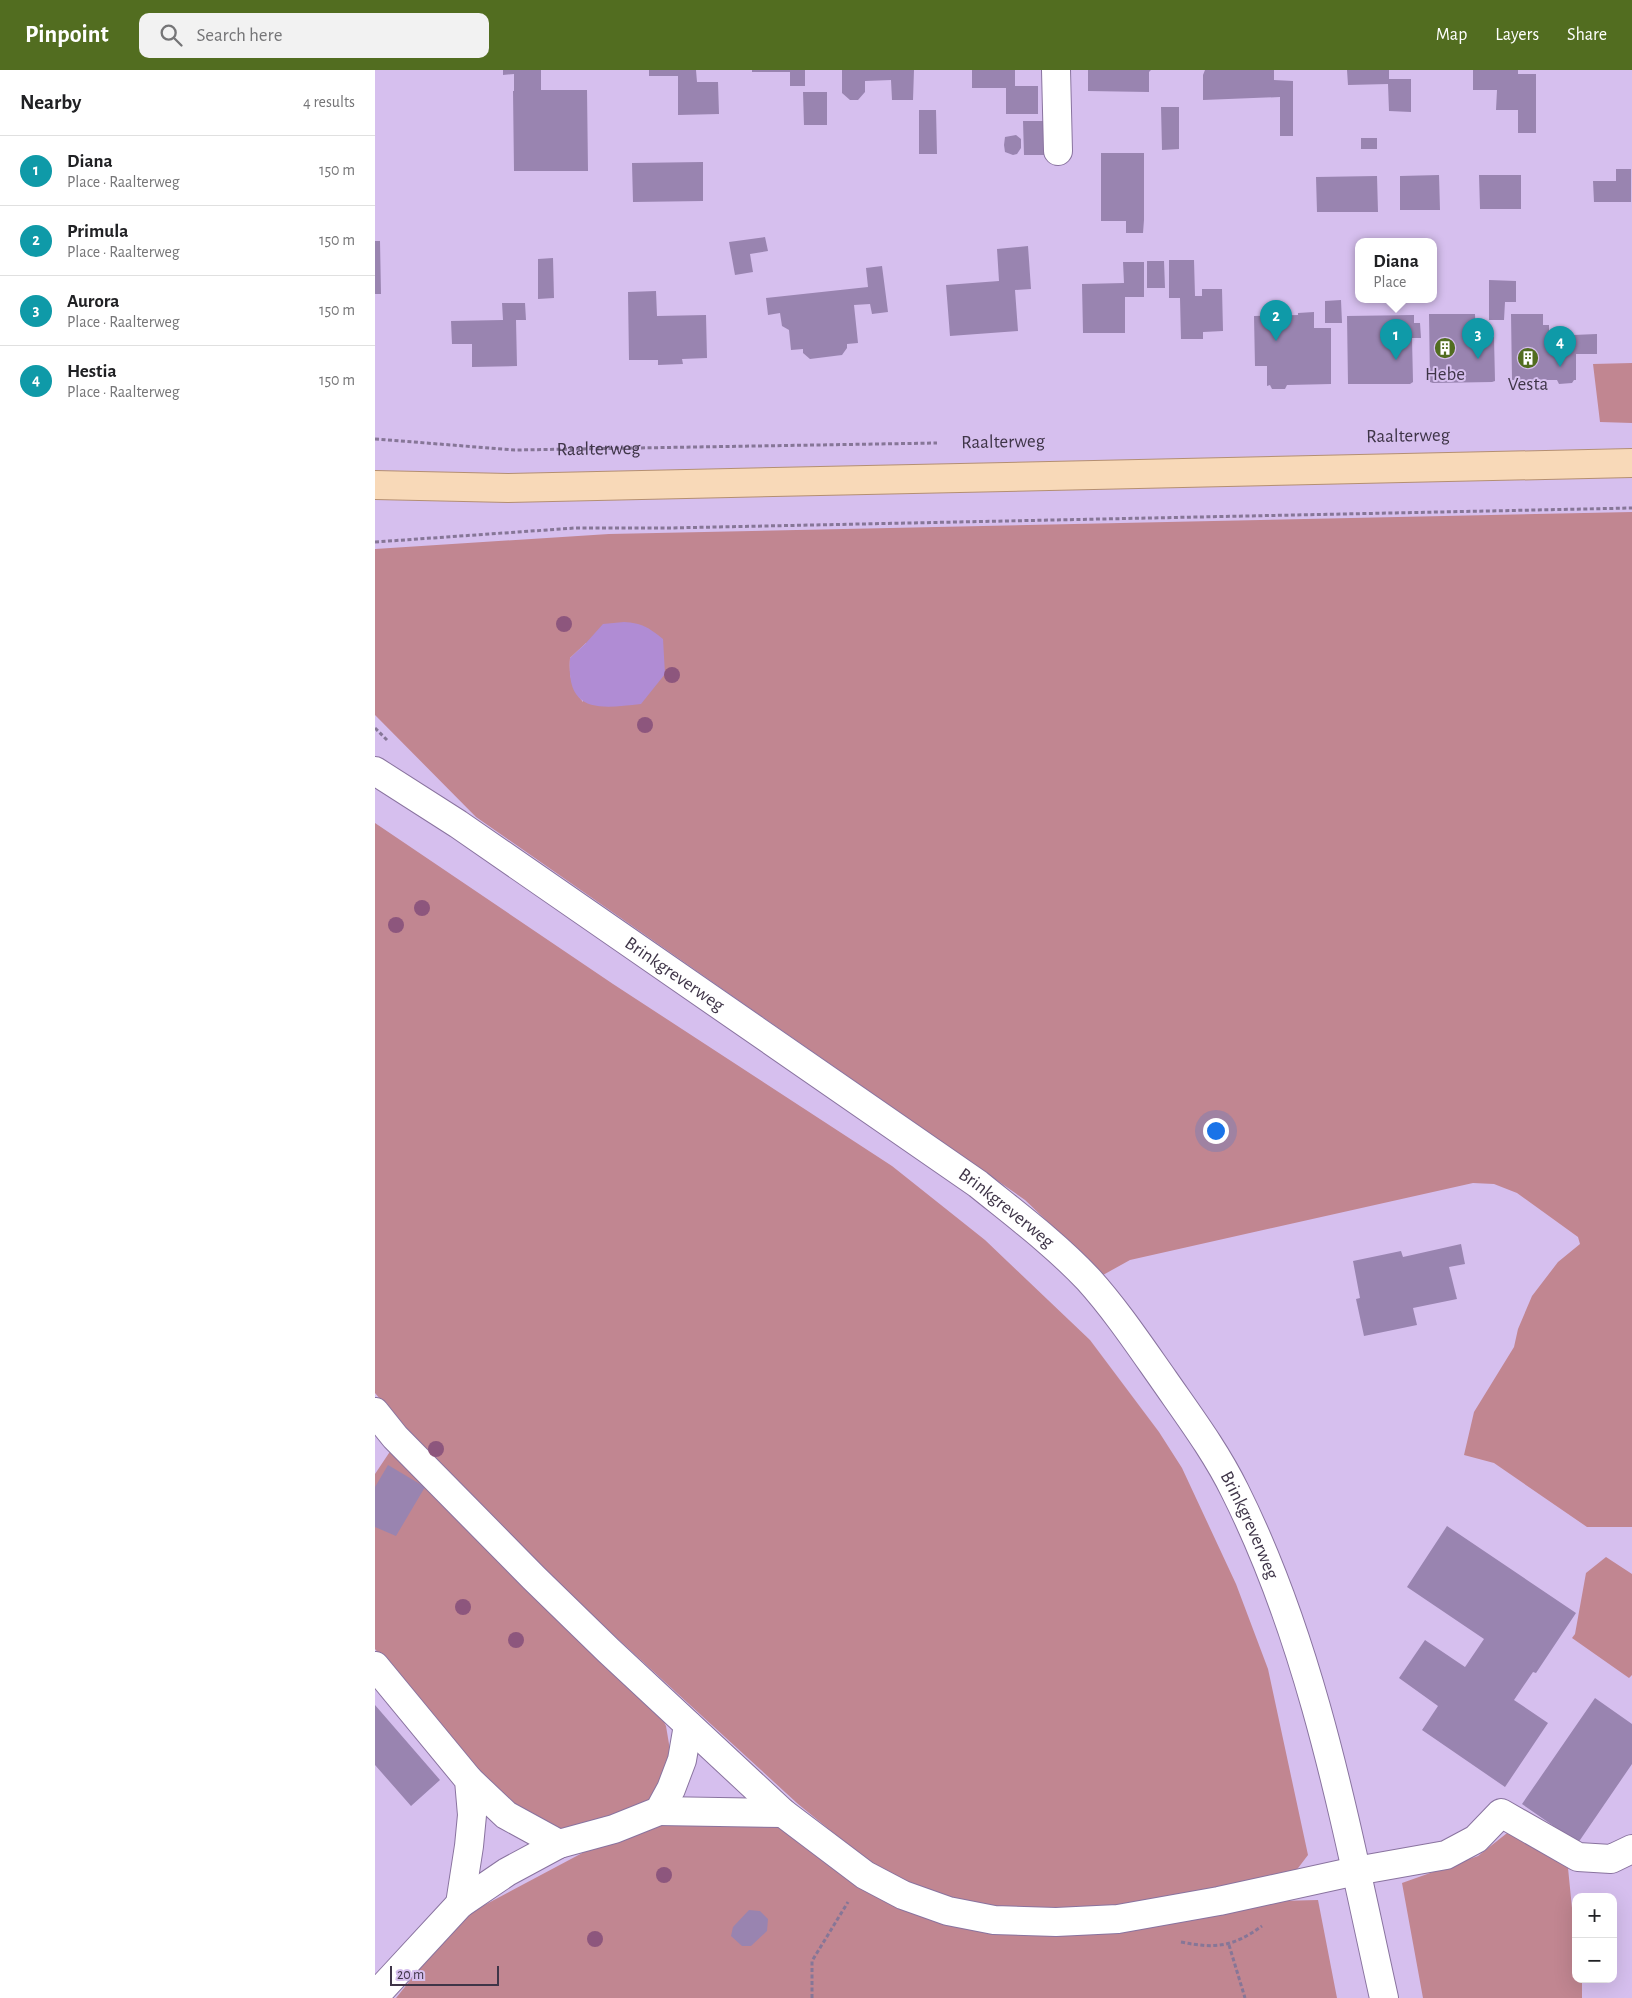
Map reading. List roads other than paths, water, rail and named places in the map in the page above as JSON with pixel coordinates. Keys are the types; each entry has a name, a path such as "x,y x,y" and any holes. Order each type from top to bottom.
{"main road":[{"name":"Raalterweg","path":"375,485 508,488 1632,463"}],"street":[{"path":"1056,70 1058,152"},
{"name":"Brinkgreverweg","path":"375,771 458,824 978,1184 1040,1234 1088,1279 1134,1337 1203,1437 1234,1489 1258,1541 1294,1635 1318,1715 1356,1871 1384,1998"},
{"path":"375,1412 395,1437 534,1578 783,1813 865,1875 903,1895 948,1911 994,1920 1056,1922 1118,1919 1229,1899 1356,1871 1446,1855 1476,1839 1501,1813 1578,1857 1611,1859 1632,1849"},
{"path":"375,1666 469,1780 506,1816 559,1844"},
{"path":"659,1811 671,1789 682,1760 688,1725"},
{"path":"460,1904 472,1815 469,1780"},
{"path":"375,1996 460,1904 507,1872 559,1844 614,1829 659,1811 783,1813"}],"place":[{"name":"Primula","path":"1276,341"},
{"name":"Hebe","path":"1445,348"},
{"name":"Vesta","path":"1528,358"},
{"name":"Aurora","path":"1478,359"},
{"name":"Diana","path":"1396,360"},
{"name":"Hestia","path":"1560,367"}]}
